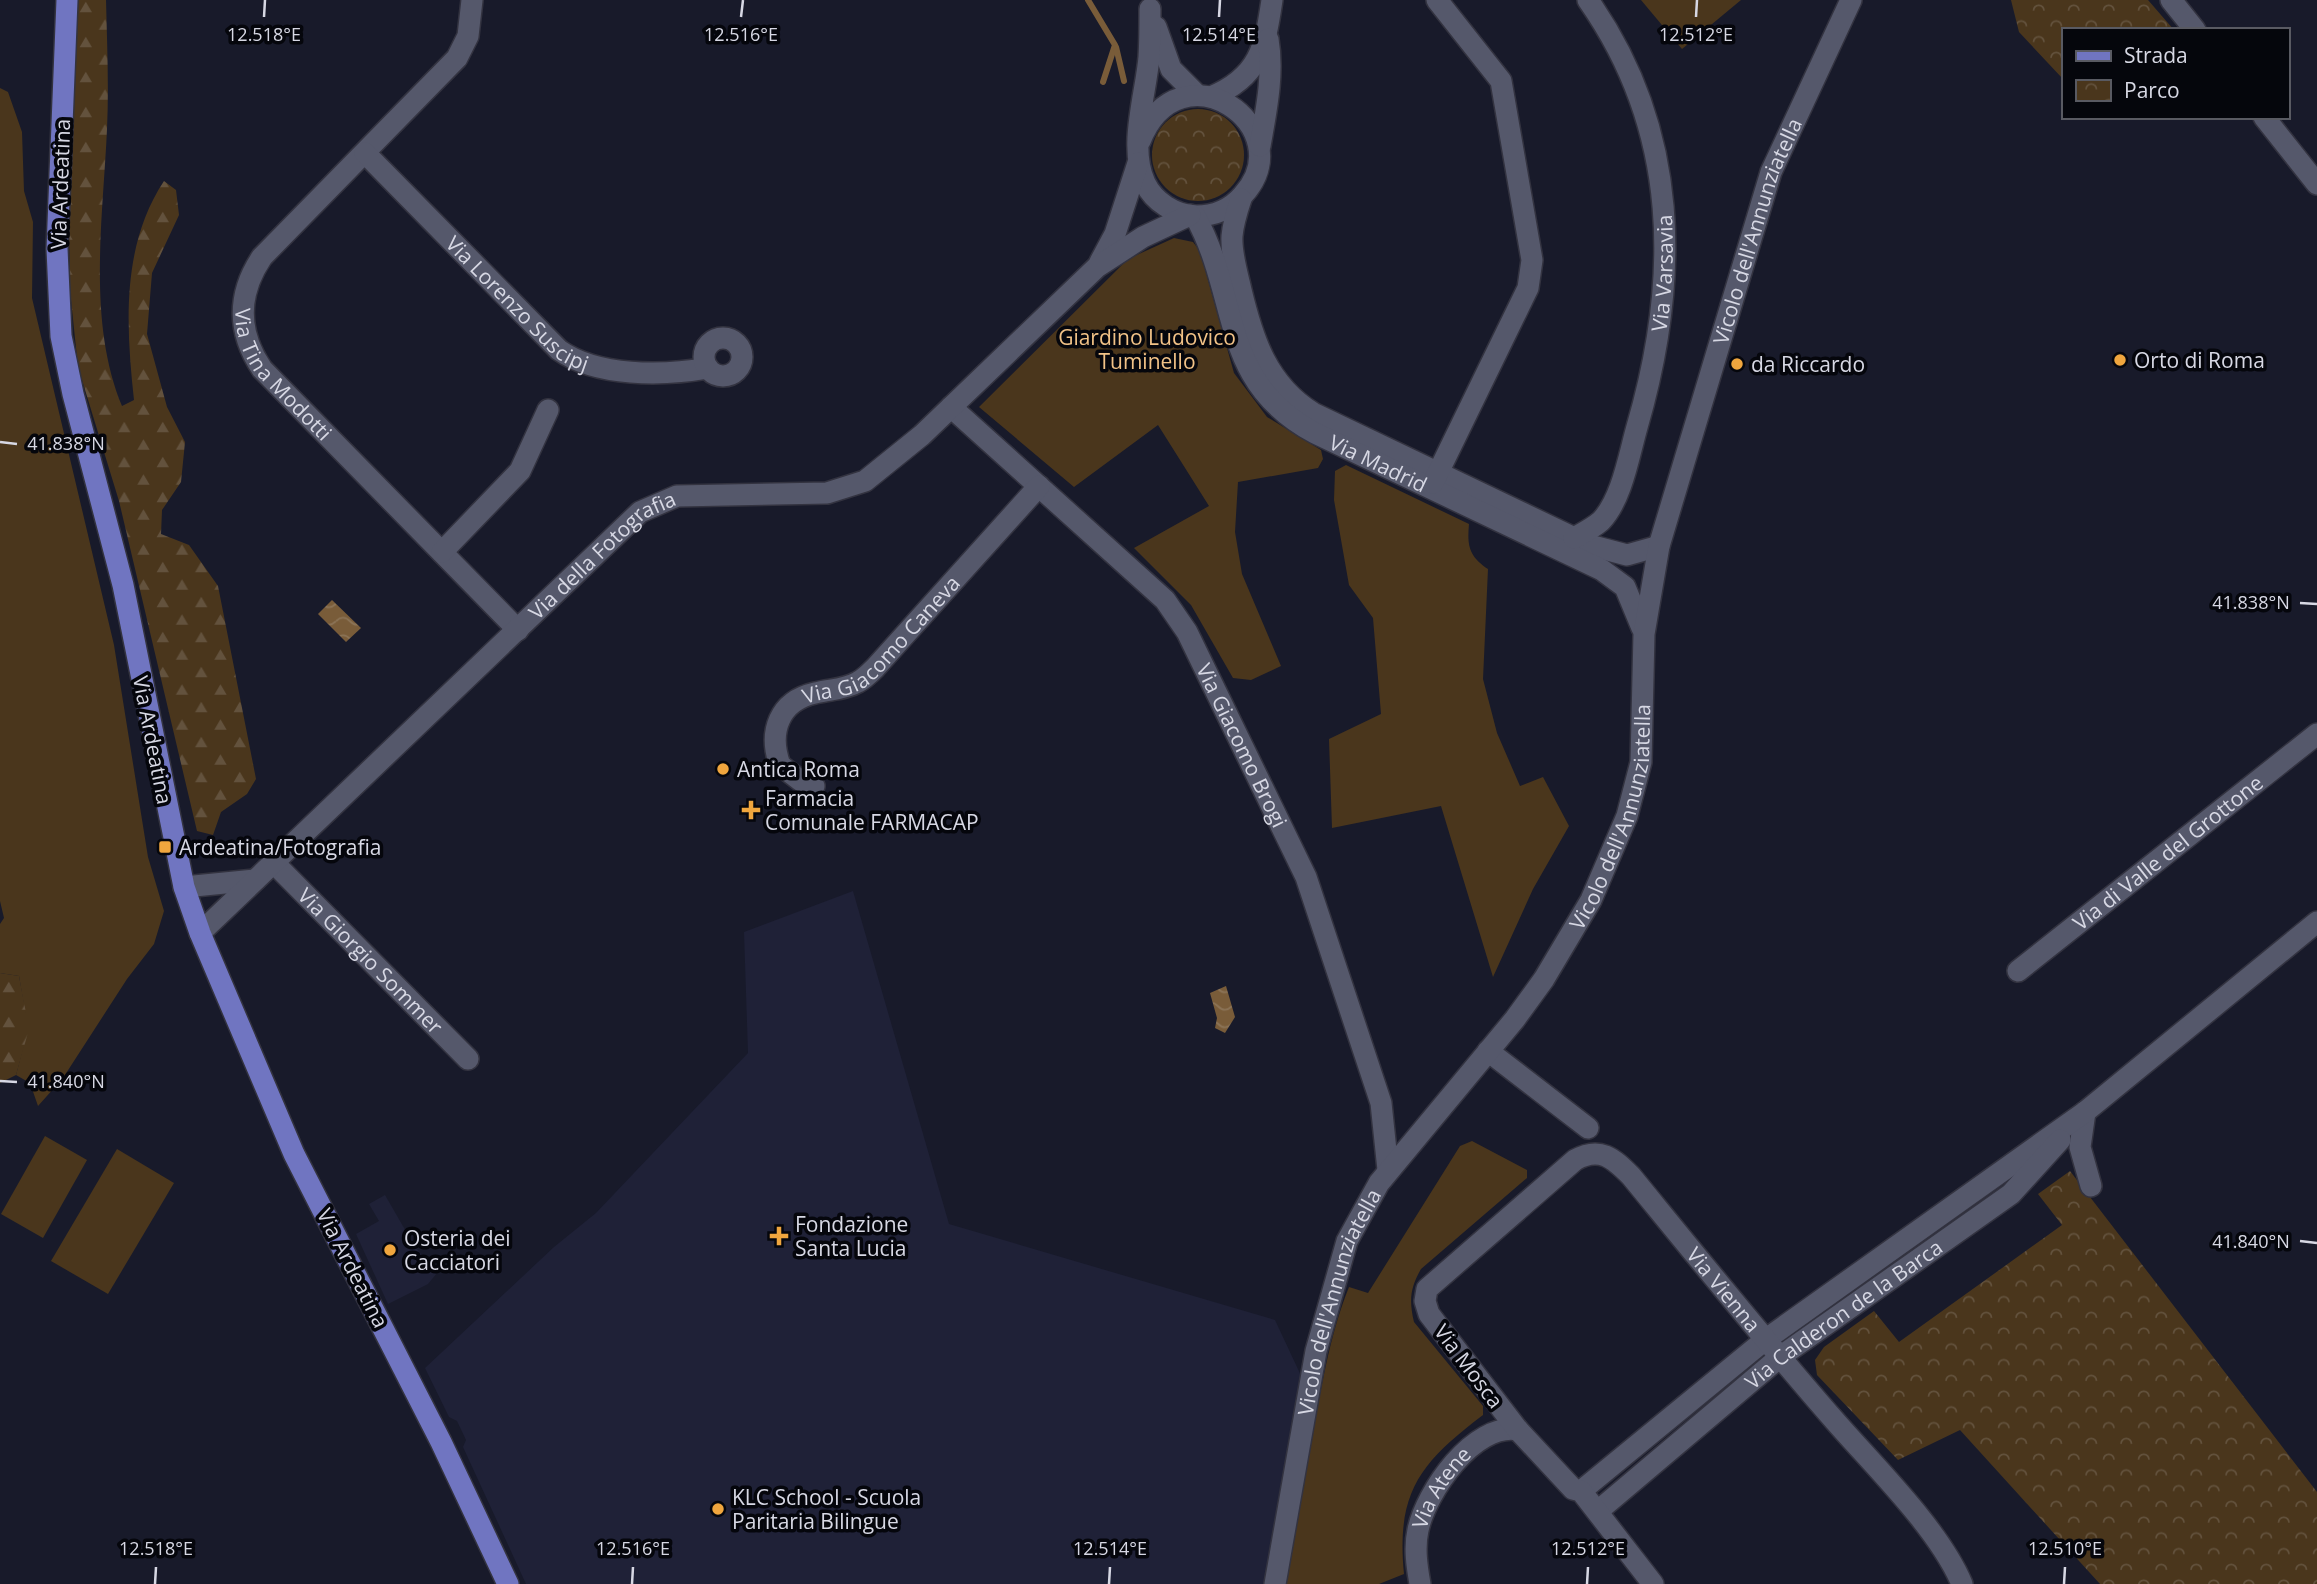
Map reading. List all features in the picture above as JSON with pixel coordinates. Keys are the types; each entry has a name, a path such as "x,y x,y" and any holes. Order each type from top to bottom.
{"main road":[{"name":"Via Ardeatina","path":"67,0 57,249 61,336 73,394 125,598 184,887 200,933 294,1154 441,1442 508,1584"}],"street":[{"name":"Via Tina Modotti","path":"472,0 471,24 463,49 256,267 244,297 244,330 250,350 262,369 518,629"},
{"path":"1140,141 1150,118 1171,102 1204,96 1246,77 1257,60 1267,34 1272,0"},
{"path":"1434,480 1528,288 1532,260 1501,81 1437,0"},
{"name":"Via Varsavia","path":"1574,538 1606,514 1624,472 1657,350 1667,268 1664,195 1648,126 1611,38 1588,0"},
{"name":"Vicolo dell'Annunziatella","path":"1275,1584 1302,1415 1336,1273 1347,1241 1388,1170 1529,1001 1581,920 1623,827 1639,780 1644,634 1659,546 1771,172 1851,0"},
{"path":"2171,0 2193,28"},
{"path":"1149,4 1149,58 1138,163 1147,187 1158,201 1192,215 1224,210 1241,198 1257,172 1269,89 1267,34"},
{"path":"1149,4 1166,61 1177,77 1204,96 1232,105 1243,114 1256,138 1259,152"},
{"path":"2266,119 2317,184"},
{"name":"Via Lorenzo Suscipj","path":"365,153 559,350 574,360 605,369 657,372 708,368"},
{"name":"Via della Fotografia","path":"1089,274 1115,234 1138,163"},
{"name":"Via Madrid","path":"1241,198 1232,238 1236,268 1255,344 1276,380 1296,401 1313,413 1613,577 1631,597 1644,634"},
{"name":"Via Madrid","path":"1192,215 1215,258 1241,356 1268,398 1305,427 1434,480"},
{"name":"Via della Fotografia","path":"200,933 640,512 677,496 827,493 855,486 888,465 1089,274 1143,237 1192,215"},
{"name":"Via Giacomo Brogi","path":"951,407 1165,600 1194,645 1306,877 1381,1103 1388,1170"},
{"path":"442,552 520,471 548,411"},
{"name":"Via Giacomo Caneva","path":"814,786 801,781 780,765 775,734 784,710 806,695 834,691 858,682 875,668 1039,486"},
{"name":"Via Madrid","path":"1483,505 1615,554 1638,553 1659,546"},
{"name":"Via di Valle del Grottone","path":"2018,971 2317,734"},
{"name":"Via Giorgio Sommer","path":"275,864 468,1059"},
{"path":"184,887 255,880"},
{"name":"Via Calderon de la Barca","path":"1581,1491 1765,1340 2085,1112 2317,922"},
{"path":"1488,1051 1588,1128"},
{"path":"2085,1112 2080,1147 2091,1186"},
{"name":"Via Calderon de la Barca","path":"1598,1511 1780,1357 2011,1194 2085,1112"},
{"name":"Via Vienna","path":"1575,1160 1592,1153 1612,1157 1940,1547 1962,1584"},
{"name":"Via Mosca","path":"1575,1160 1427,1289 1425,1301 1429,1314 1518,1430 1573,1489 1581,1491 1653,1584"},
{"name":"Via Atene","path":"1420,1584 1417,1535 1434,1489 1453,1466 1486,1437 1501,1429 1518,1430"}],"shaded area":[{"name":"Fondazione Santa Lucia","path":"853,891 949,1224 1275,1320 1304,1382 1270,1568 1264,1584 526,1584 463,1447 466,1440 457,1421 449,1417 425,1368 554,1247 596,1213 748,1053 744,932"},
{"name":"Osteria dei Cacciatori","path":"385,1195 415,1247 437,1273 428,1284 388,1304 356,1234 379,1221 369,1204"}],"green space":[{"path":"77,0 106,0 108,113 101,234 101,305 104,340 122,406 134,400 129,344 130,287 140,232 164,181 176,190 179,215 152,273 147,334 167,407 185,442 181,482 162,510 161,534 189,545 218,586 256,779 247,794 221,812 213,835 197,831 119,501 78,367 70,290 69,231"},
{"path":"1641,0 1741,0 1682,49"},
{"path":"2011,0 2148,0 2172,28 2062,28 2062,78 2019,32"},
{"path":"0,88 8,92 22,132 24,191 33,222 32,298 114,645 148,857 164,911 154,944 127,979 63,1078 38,1106 30,1083 16,1075 28,1029 19,976 0,973 0,924 4,918 0,901"},
{"path":"1189,109 1207,109 1224,116 1237,129 1244,146 1244,164 1237,181 1224,194 1207,201 1189,201 1172,194 1159,181 1152,164 1152,146 1159,129 1172,116"},
{"name":"Giardino Ludovico Tuminello","path":"1174,238 1193,242 1200,251 1234,373 1267,417 1321,450 1323,459 1318,468 1238,482 1235,532 1242,574 1281,666 1251,680 1233,678 1191,605 1134,548 1209,506 1158,425 1074,487 979,407 1128,259"},
{"path":"1346,465 1469,524 1468,538 1473,555 1488,569 1483,679 1497,733 1520,786 1543,777 1569,826 1533,889 1493,977 1441,806 1332,828 1329,739 1381,714 1373,618 1349,585 1334,500 1335,471"},
{"path":"0,973 19,976 29,1029 16,1075 0,1083"},
{"path":"45,1136 87,1160 43,1238 1,1214"},
{"path":"1472,1141 1527,1170 1527,1178 1421,1269 1413,1289 1411,1308 1414,1322 1483,1406 1483,1415 1443,1449 1417,1482 1404,1521 1404,1574 1379,1584 1283,1584 1292,1545 1302,1474 1326,1364 1349,1287 1368,1293 1460,1146"},
{"path":"117,1149 174,1183 108,1294 51,1261"},
{"path":"2070,1171 2317,1492 2317,1584 2100,1584 1960,1430 1898,1460 1817,1375 1815,1360 1824,1347 1874,1311 1899,1342 2062,1225 2038,1194"}],"water":[{"path":"332,600 361,628 346,642 318,614"},
{"path":"1226,986 1235,1017 1225,1033 1215,1028 1217,1018 1210,993"}],"waterway":[{"path":"1088,0 1115,45 1103,82"},
{"path":"1116,47 1124,81"}],"place":[{"name":"Orto di Roma","path":"2120,360"},
{"name":"da Riccardo","path":"1737,364"},
{"name":"Antica Roma","path":"723,769"},
{"name":"Farmacia Comunale FARMACAP","path":"751,810"},
{"name":"Ardeatina/Fotografia","path":"165,847"},
{"name":"Fondazione Santa Lucia","path":"779,1236"},
{"name":"Osteria dei Cacciatori","path":"390,1250"},
{"name":"KLC School - Scuola Paritaria Bilingue","path":"718,1509"}]}
